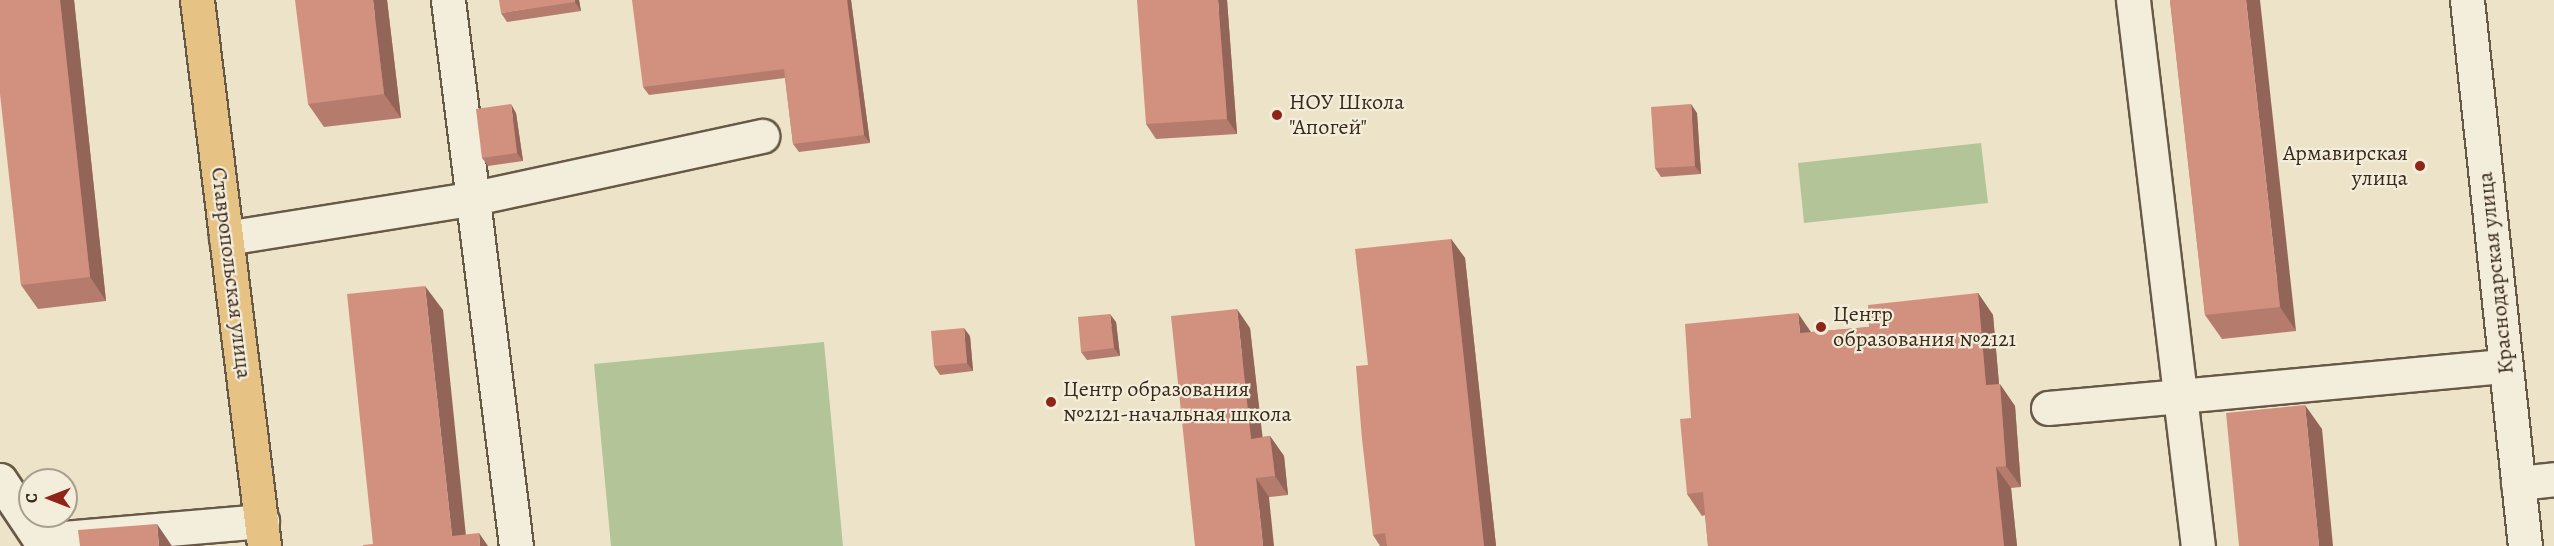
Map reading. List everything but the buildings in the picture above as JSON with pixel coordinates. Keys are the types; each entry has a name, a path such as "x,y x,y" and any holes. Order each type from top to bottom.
{"main road":[{"name":"Ставропольская улица","path":"197,0 263,533"}],"street":[{"path":"448,0 475,198 516,546"},
{"path":"2133,0 2198,546"},
{"name":"Краснодарская улица","path":"2467,0 2525,546"},
{"path":"226,238 475,198 762,136"},
{"path":"2048,408 2506,366"},
{"path":"2518,483 2554,479"},
{"path":"0,480 40,543 263,533"}],"green space":[{"path":"1981,143 1988,203 1804,223 1798,163"},
{"path":"824,342 843,546 611,546 594,364"}],"place":[{"name":"НОУ Школа \"Апогей\"","path":"1277,115"},
{"name":"Армавирская улица","path":"2420,166"},
{"name":"Центр образования №2121","path":"1821,327"},
{"name":"Центр образования №2121-начальная школа","path":"1051,402"}]}
